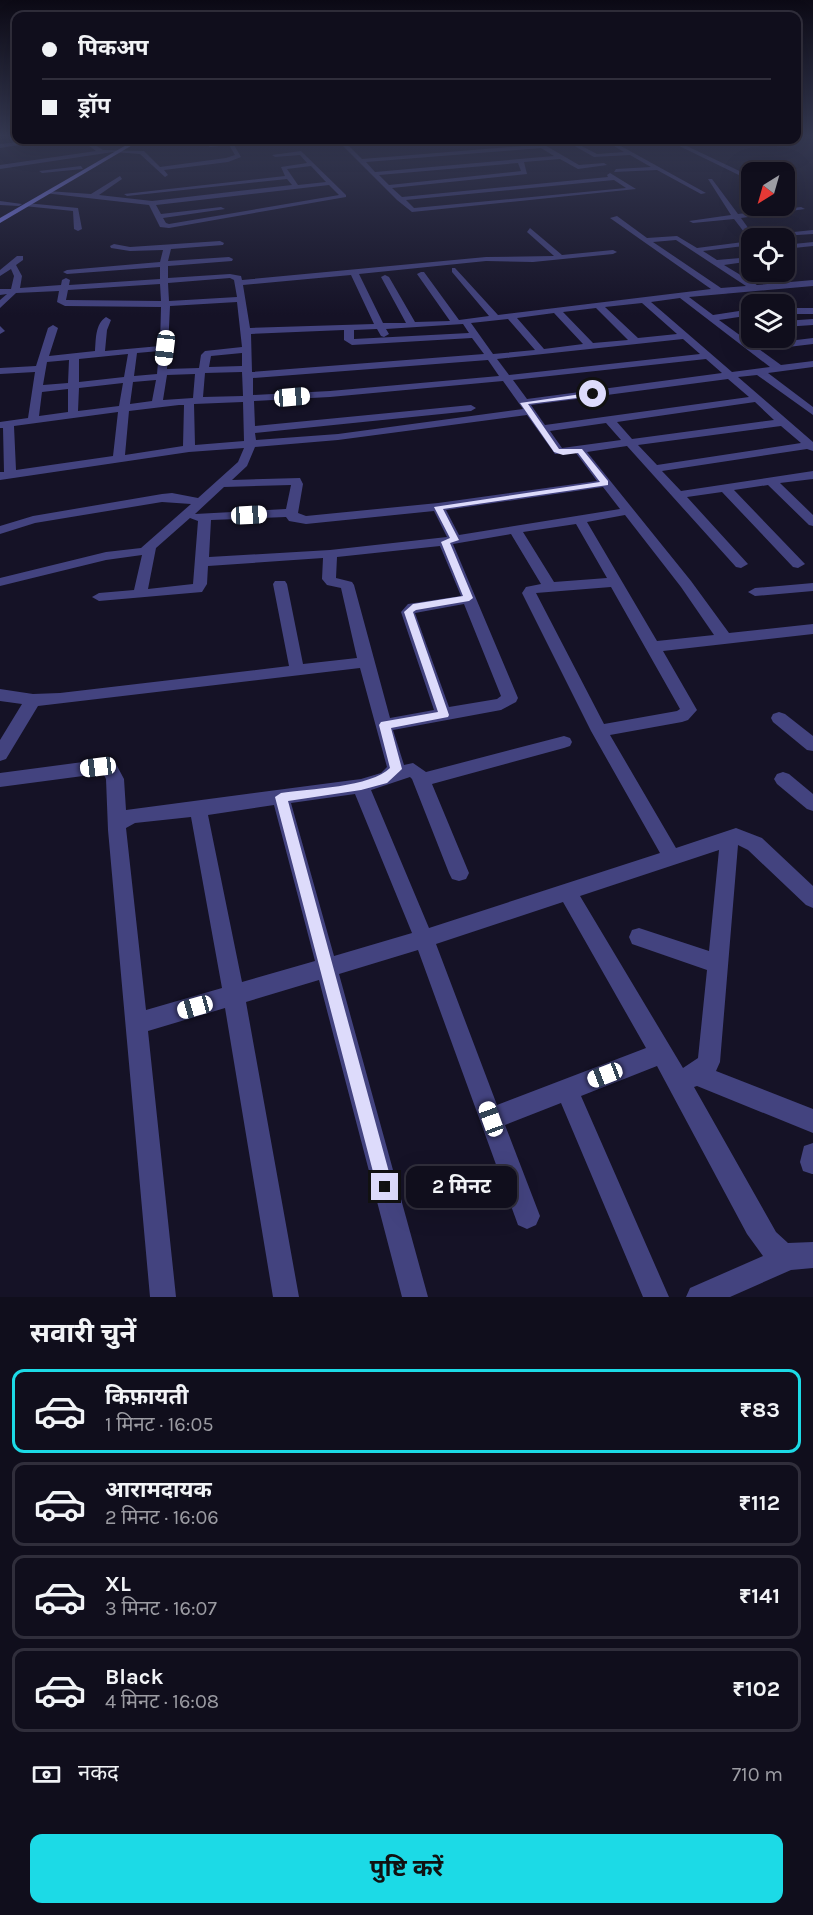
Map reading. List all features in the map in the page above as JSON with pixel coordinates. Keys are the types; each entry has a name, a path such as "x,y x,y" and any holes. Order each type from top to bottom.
{"main road":[{"path":"0,220 38,195"},
{"path":"0,215 43,195"}],"street":[{"path":"70,195 152,203 229,195"},
{"path":"119,198 130,195"},
{"path":"152,203 159,216 338,195"},
{"path":"394,195 408,209 414,210 575,195"},
{"path":"399,199 437,195"},
{"path":"720,195 744,228"},
{"path":"0,203 28,201 74,208 77,210 78,229"},
{"path":"795,206 804,210 795,211"},
{"path":"693,220 746,216"},
{"path":"614,218 719,291"},
{"path":"530,230 560,257"},
{"path":"795,234 813,232"},
{"path":"645,240 674,237 755,288"},
{"path":"114,246 130,249 220,243"},
{"path":"696,250 741,244"},
{"path":"795,246 813,244"},
{"path":"157,404 165,348 164,264 167,247"},
{"path":"238,283 356,276 478,260 533,260 613,252"},
{"path":"0,274 21,258"},
{"path":"229,259 67,267 61,302 165,304 240,299"},
{"path":"356,276 385,277 472,268 478,260"},
{"path":"717,263 741,260"},
{"path":"0,305 14,292 18,282 16,270 12,265"},
{"path":"455,270 494,316"},
{"path":"420,274 461,322 476,335 559,452 783,422"},
{"path":"0,292 233,276 238,278 246,331 250,443 247,458 150,549 139,553 106,556 0,582"},
{"path":"356,276 382,326 386,341"},
{"path":"385,277 412,325"},
{"path":"246,331 461,322 494,316 755,288 782,282 808,286"},
{"path":"682,296 779,369"},
{"path":"644,300 811,447"},
{"path":"599,306 636,342"},
{"path":"556,310 591,347"},
{"path":"795,311 813,311"},
{"path":"802,311 813,322"},
{"path":"711,318 741,314"},
{"path":"509,315 542,352"},
{"path":"100,354 102,330 106,320"},
{"path":"795,323 813,322"},
{"path":"423,324 427,338"},
{"path":"349,327 349,340 352,342 476,335"},
{"path":"33,420 42,364 53,328"},
{"path":"38,389 202,370 247,372 492,357 685,336"},
{"path":"795,343 813,341"},
{"path":"0,371 74,356 165,348"},
{"path":"189,448 194,401 206,355 208,352 246,350"},
{"path":"119,458 123,408 133,351"},
{"path":"73,414 74,356"},
{"path":"708,356 507,379 467,400 338,437 189,448 5,475 4,424 73,414 157,404 247,399 467,400 527,407 813,364"},
{"path":"800,366 813,375"},
{"path":"760,372 813,412"},
{"path":"542,429 757,399"},
{"path":"249,430 467,400"},
{"path":"609,420 741,564"},
{"path":"654,470 811,447"},
{"path":"580,451 686,584 724,638"},
{"path":"678,495 813,475"},
{"path":"221,484 296,481 292,513 294,518 306,520 438,507 606,483"},
{"path":"771,481 813,522"},
{"path":"725,488 798,564"},
{"path":"0,530 33,520 162,498 172,497 201,502"},
{"path":"385,725 501,704 510,698 469,598 438,507"},
{"path":"202,562 330,554 450,541 628,511"},
{"path":"185,518 292,513"},
{"path":"99,597 197,589 200,584 206,517"},
{"path":"580,520 687,706 687,714 599,731"},
{"path":"515,530 550,587"},
{"path":"140,594 150,549"},
{"path":"330,554 329,579 332,582 347,585 366,662 396,763 394,774"},
{"path":"615,582 531,590 530,597 599,731 672,857"},
{"path":"280,584 297,670"},
{"path":"755,592 813,587"},
{"path":"444,715 409,609 469,598"},
{"path":"652,647 813,629"},
{"path":"0,695 33,700 366,662"},
{"path":"0,753 33,700"},
{"path":"779,718 813,745"},
{"path":"422,780 564,742"},
{"path":"0,780 98,767 110,769 115,779 117,830 163,1297"},
{"path":"118,824 131,816 361,786 413,770 422,780 459,873"},
{"path":"783,779 813,804"},
{"path":"361,786 424,939 527,1216"},
{"path":"281,797 415,1297"},
{"path":"198,809 234,996 286,1297"},
{"path":"136,1024 424,939 736,836 755,844 813,899"},
{"path":"688,1079 709,1062 729,838"},
{"path":"568,893 662,1053 688,1079 756,1225 771,1248 801,1256"},
{"path":"639,937 718,964"},
{"path":"491,1119 662,1053"},
{"path":"688,1079 813,1120"},
{"path":"567,1090 656,1297"},
{"path":"812,1162 813,1155"},
{"path":"699,1297 801,1256"}],"route":[{"path":"385,1187 281,797 361,786 387,778 394,774 396,763 385,725 444,715 408,612 413,607 469,598 445,542 455,540 438,507 606,483 580,451 559,452 524,403 593,394"}]}
